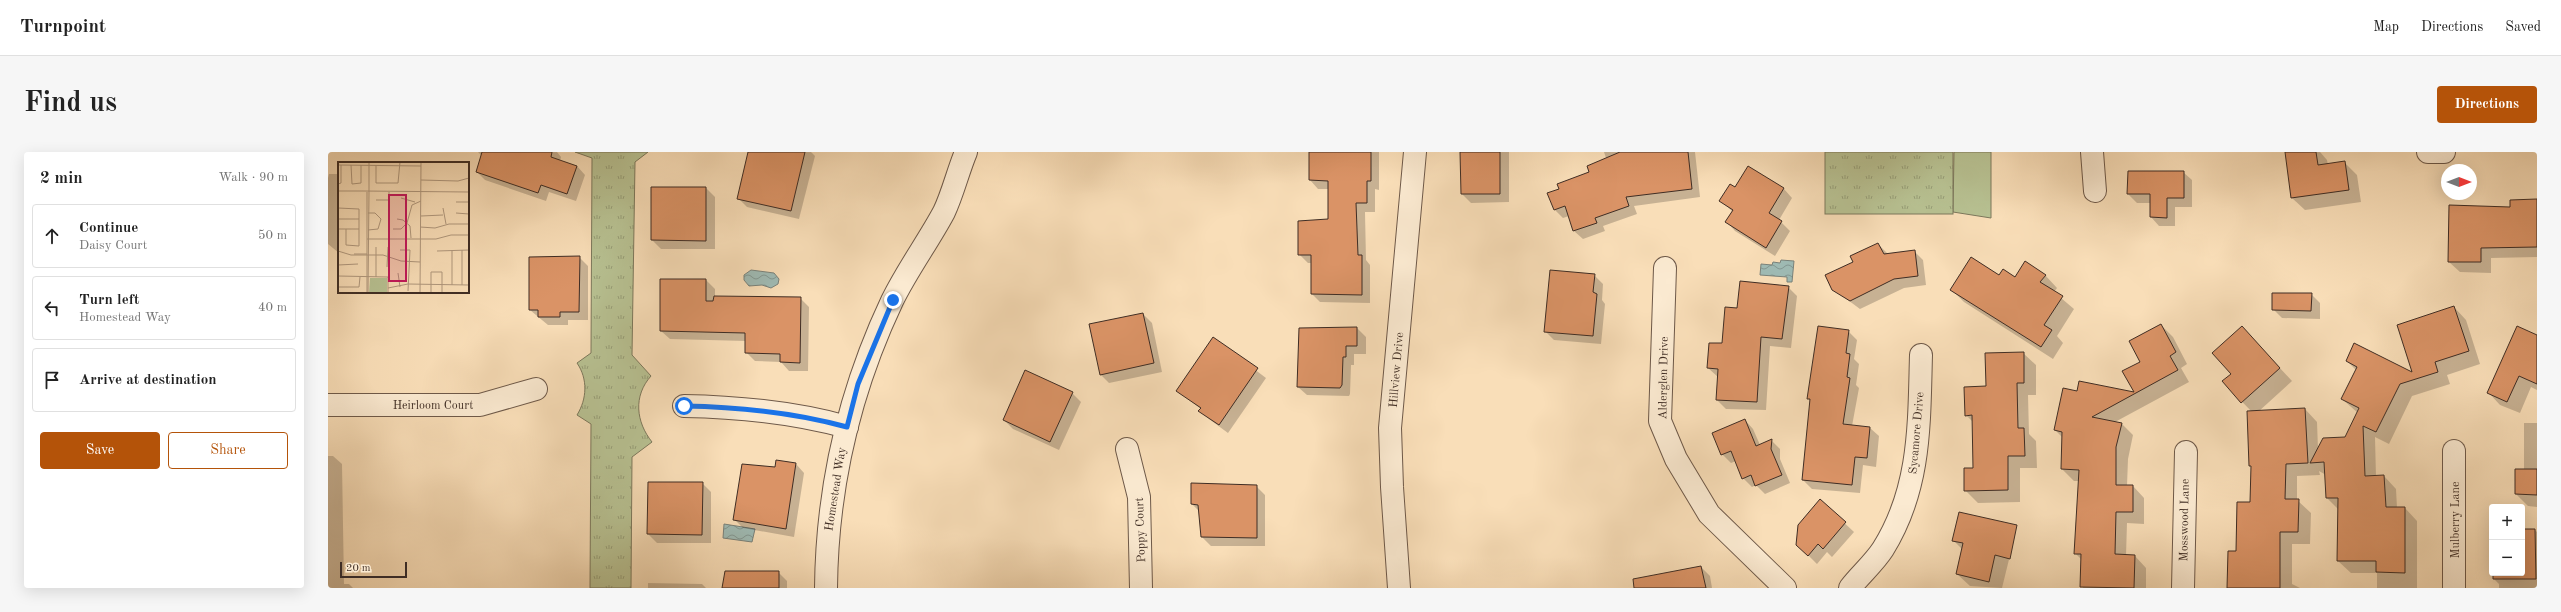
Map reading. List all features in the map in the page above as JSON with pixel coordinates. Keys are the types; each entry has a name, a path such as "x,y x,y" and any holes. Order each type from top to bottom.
{"street":[{"name":"Homestead Way","path":"826,588 827,541 839,451 858,384 875,341 910,267 944,211 966,152"},
{"name":"Hillview Drive","path":"1400,588 1392,487 1390,428 1415,152"},
{"path":"2092,152 2095,191"},
{"path":"2428,152 2444,152"},
{"name":"Alderglen Drive","path":"1665,268 1660,421 1676,459 1709,514 1785,588"},
{"name":"Sycamore Drive","path":"1850,588 1882,550 1905,509 1914,473 1918,434 1921,355"},
{"name":"Heirloom Court","path":"328,405 480,405 536,389"},
{"path":"684,406 733,407 767,410 816,418 847,427"},
{"name":"Poppy Court","path":"1127,449 1140,497 1141,588"},
{"name":"Mulberry Lane","path":"2454,451 2454,588"},
{"name":"Mosswood Lane","path":"2183,588 2186,452"}],"green space":[{"path":"575,152 648,152 635,162 632,355 651,376 641,392 639,409 643,426 652,442 632,457 631,588 590,588 591,424 577,415 583,402 585,389 581,369 577,363 591,353 592,158"},
{"path":"1825,152 1953,152 1953,214 1825,214"},
{"path":"1954,152 1991,152 1991,218 1953,212"}],"water":[{"path":"1781,260 1794,261 1792,282 1787,282 1787,277 1760,275 1761,264 1772,265 1773,262 1780,263"},
{"path":"751,270 774,273 779,279 778,284 771,288 762,285 749,286 744,280 744,275"},
{"path":"724,524 755,529 752,542 723,538"}],"building":[{"path":"482,152 552,152 551,157 577,166 567,194 541,185 538,193 476,172"},
{"path":"748,152 805,152 791,211 737,199"},
{"path":"1309,152 1371,152 1371,181 1367,181 1367,203 1356,203 1358,255 1362,255 1362,295 1311,294 1311,255 1298,255 1298,221 1328,219 1328,181 1309,180"},
{"path":"1460,152 1500,152 1500,194 1461,194"},
{"path":"1620,152 1688,152 1692,189 1626,197 1629,206 1595,218 1597,223 1573,231 1565,206 1554,210 1547,193 1559,189 1557,184 1589,172 1587,166"},
{"path":"2285,152 2316,152 2318,165 2345,161 2349,190 2291,198"},
{"path":"1748,166 1784,188 1769,213 1782,221 1766,248 1725,222 1733,210 1719,201 1730,184 1735,187"},
{"path":"2128,171 2184,171 2184,198 2167,198 2167,218 2150,217 2150,194 2127,194"},
{"path":"651,187 706,187 706,241 651,240"},
{"path":"2537,199 2537,247 2481,248 2481,262 2448,262 2449,205 2510,207 2510,200"},
{"path":"1878,243 1884,254 1915,250 1918,276 1894,279 1850,301 1832,290 1825,275 1853,262 1850,256"},
{"path":"580,256 579,312 560,312 560,317 538,317 538,310 529,310 529,257"},
{"path":"1971,257 1999,275 2003,269 2015,277 2025,261 2046,275 2040,282 2063,296 2044,325 2052,330 2041,347 1950,290"},
{"path":"1550,270 1595,274 1593,292 1597,294 1593,336 1544,332"},
{"path":"660,279 706,279 706,301 713,301 714,296 801,297 800,363 780,362 780,354 745,353 745,333 660,331"},
{"path":"1740,281 1789,286 1782,339 1761,337 1757,402 1716,400 1718,369 1707,368 1709,343 1722,343 1725,307 1737,308"},
{"path":"2272,293 2312,293 2311,311 2272,310"},
{"path":"2454,306 2469,351 2435,362 2438,372 2400,384 2376,432 2363,426 2365,476 2384,475 2386,507 2405,507 2405,573 2376,572 2376,561 2337,561 2338,498 2326,498 2324,462 2310,463 2323,438 2345,437 2359,408 2341,399 2357,367 2346,361 2354,343 2412,372 2397,325"},
{"path":"1143,313 1154,363 1100,375 1089,324"},
{"path":"2161,324 2176,352 2170,356 2178,370 2092,417 2122,423 2116,447 2116,485 2133,485 2133,512 2116,512 2115,554 2135,555 2134,588 2080,587 2081,554 2074,554 2079,470 2061,469 2062,432 2054,430 2063,388 2077,391 2079,381 2134,392 2122,371 2140,362 2129,341"},
{"path":"1818,326 1849,330 1846,353 1850,354 1847,377 1850,378 1843,424 1870,427 1867,458 1855,457 1852,485 1802,480 1810,399 1807,399"},
{"path":"2242,326 2280,368 2241,403 2222,381 2231,374 2212,353"},
{"path":"2517,326 2537,335 2537,384 2519,376 2507,402 2487,393"},
{"path":"1357,327 1357,346 1346,346 1346,357 1343,357 1342,385 1340,388 1297,387 1299,328"},
{"path":"1213,337 1258,368 1219,425 1198,411 1201,408 1176,391"},
{"path":"2024,352 2024,383 2017,383 2018,428 2024,428 2025,456 2008,456 2008,490 1964,491 1964,468 1973,468 1972,415 1965,416 1964,387 1986,386 1985,353"},
{"path":"1025,370 1073,392 1050,442 1003,420"},
{"path":"2305,408 2308,463 2286,464 2285,499 2299,499 2298,532 2280,532 2280,588 2227,588 2228,551 2236,551 2237,502 2250,502 2251,466 2249,466 2247,411"},
{"path":"1745,419 1756,446 1772,439 1771,449 1782,475 1755,486 1751,475 1742,479 1731,451 1721,455 1712,433"},
{"path":"776,460 796,463 786,529 733,520 742,464 775,467"},
{"path":"2515,469 2537,469 2537,495 2515,494"},
{"path":"648,482 703,482 702,535 647,534"},
{"path":"1191,483 1257,485 1257,538 1201,537 1198,505 1191,504"},
{"path":"1820,499 1846,522 1823,549 1818,544 1808,556 1796,545 1798,525"},
{"path":"1959,512 2017,525 2010,559 1995,555 1989,582 1956,574 1963,543 1952,541"},
{"path":"2525,529 2535,529 2536,579 2493,579 2493,576 2525,576"},
{"path":"1701,566 1706,588 1634,588 1633,579"},
{"path":"725,571 779,571 779,588 722,588"}],"route":[{"path":"684,406 733,407 767,410 816,418 847,427 858,384 893,300"}]}
